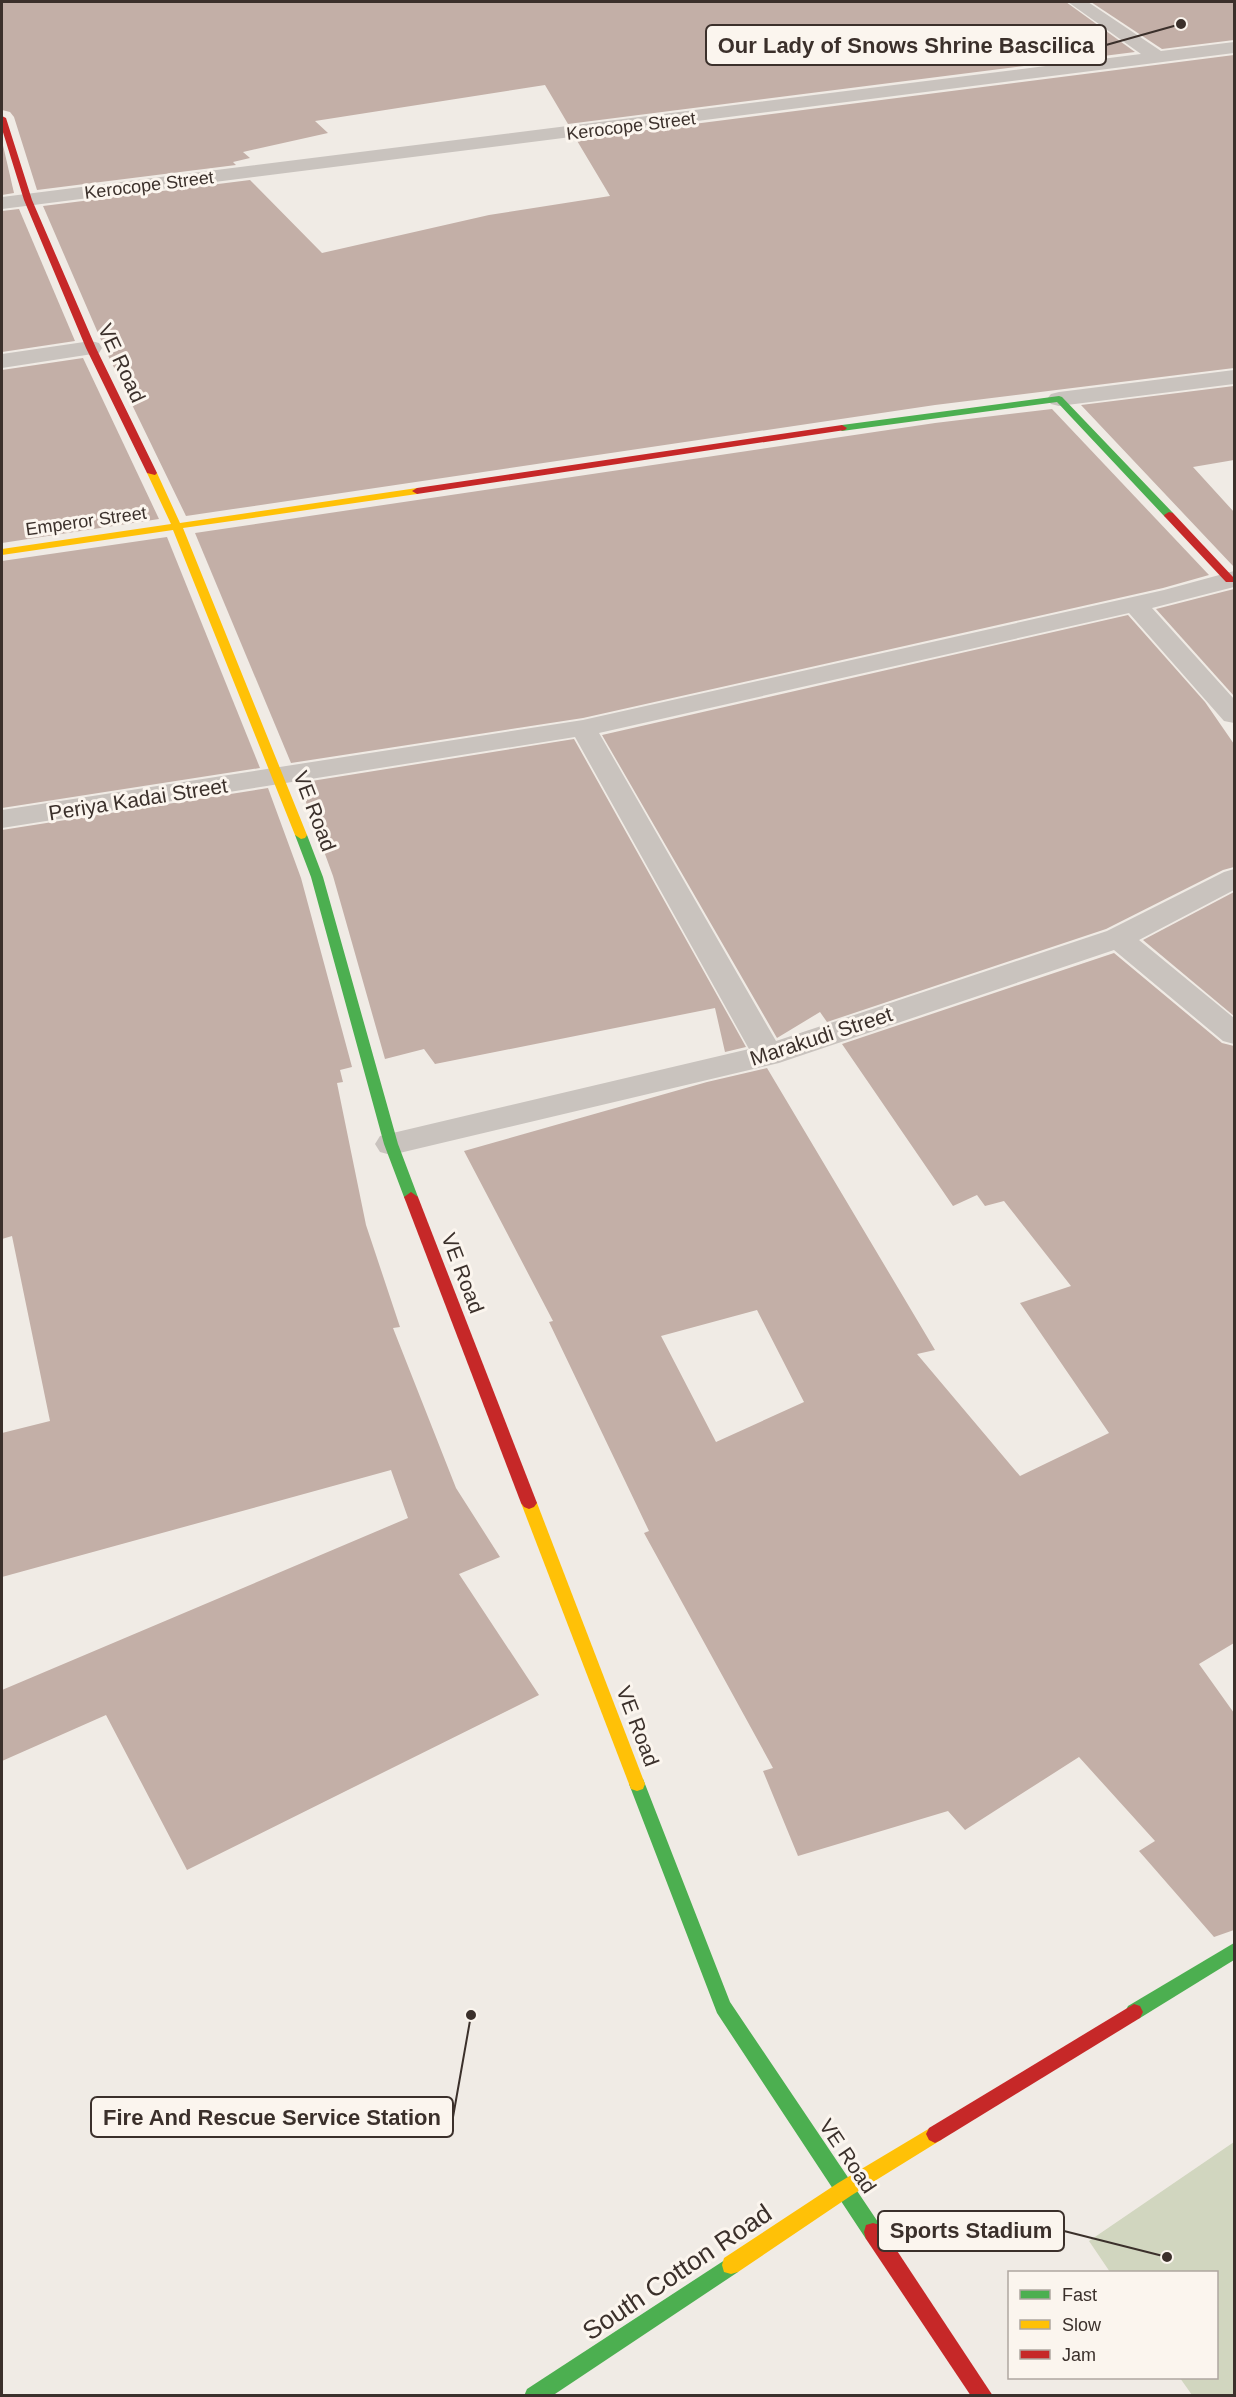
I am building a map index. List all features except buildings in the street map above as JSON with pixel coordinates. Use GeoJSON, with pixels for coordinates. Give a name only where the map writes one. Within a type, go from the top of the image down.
{"type":"FeatureCollection","features":[{"type":"Feature","properties":{"kind":"street"},"geometry":{"type":"LineString","coordinates":[[1077,2],[1160,59]]}},
{"type":"Feature","properties":{"kind":"street","name":"Kerocope Street"},"geometry":{"type":"LineString","coordinates":[[2,203],[1234,48]]}},
{"type":"Feature","properties":{"kind":"street","name":"VE Road"},"geometry":{"type":"LineString","coordinates":[[2,118],[28,200],[91,348],[177,526],[317,877],[391,1144],[723,2007],[983,2396]]}},
{"type":"Feature","properties":{"kind":"street"},"geometry":{"type":"LineString","coordinates":[[2,361],[91,348]]}},
{"type":"Feature","properties":{"kind":"street"},"geometry":{"type":"LineString","coordinates":[[1059,399],[1234,378]]}},
{"type":"Feature","properties":{"kind":"street"},"geometry":{"type":"LineString","coordinates":[[1059,399],[1232,579]]}},
{"type":"Feature","properties":{"kind":"street","name":"Emperor Street"},"geometry":{"type":"LineString","coordinates":[[2,552],[923,416],[1059,399]]}},
{"type":"Feature","properties":{"kind":"street","name":"Periya Kadai Street"},"geometry":{"type":"LineString","coordinates":[[2,819],[584,728],[1134,605],[1232,579]]}},
{"type":"Feature","properties":{"kind":"street"},"geometry":{"type":"LineString","coordinates":[[1134,605],[1234,715]]}},
{"type":"Feature","properties":{"kind":"street"},"geometry":{"type":"LineString","coordinates":[[584,728],[768,1055]]}},
{"type":"Feature","properties":{"kind":"street","name":"Marakudi Street"},"geometry":{"type":"LineString","coordinates":[[391,1144],[768,1055],[1118,938],[1234,878]]}},
{"type":"Feature","properties":{"kind":"street"},"geometry":{"type":"LineString","coordinates":[[1118,938],[1234,1034]]}},
{"type":"Feature","properties":{"kind":"street","name":"South Cotton Road"},"geometry":{"type":"LineString","coordinates":[[534,2396],[845,2189],[1234,1951]]}},
{"type":"Feature","properties":{"kind":"green space"},"geometry":{"type":"Polygon","coordinates":[[[1234,2142],[1234,2395],[1192,2395],[1181,2379],[1218,2379],[1218,2271],[1109,2271],[1089,2241],[1234,2142]]]}},
{"type":"Feature","properties":{"kind":"traffic: fast"},"geometry":{"type":"LineString","coordinates":[[842,428],[1059,399],[1169,515]]}},
{"type":"Feature","properties":{"kind":"traffic: fast"},"geometry":{"type":"LineString","coordinates":[[301,835],[317,877],[391,1144],[411,1197]]}},
{"type":"Feature","properties":{"kind":"traffic: fast"},"geometry":{"type":"LineString","coordinates":[[637,1784],[723,2007],[873,2232]]}},
{"type":"Feature","properties":{"kind":"traffic: fast"},"geometry":{"type":"LineString","coordinates":[[1134,2012],[1234,1951]]}},
{"type":"Feature","properties":{"kind":"traffic: fast"},"geometry":{"type":"LineString","coordinates":[[534,2396],[731,2265]]}},
{"type":"Feature","properties":{"kind":"traffic: slow"},"geometry":{"type":"LineString","coordinates":[[152,473],[177,526],[301,835]]}},
{"type":"Feature","properties":{"kind":"traffic: slow"},"geometry":{"type":"LineString","coordinates":[[2,552],[417,491]]}},
{"type":"Feature","properties":{"kind":"traffic: slow"},"geometry":{"type":"LineString","coordinates":[[529,1503],[637,1784]]}},
{"type":"Feature","properties":{"kind":"traffic: slow"},"geometry":{"type":"LineString","coordinates":[[731,2265],[845,2189],[935,2134]]}},
{"type":"Feature","properties":{"kind":"traffic: jam"},"geometry":{"type":"LineString","coordinates":[[2,118],[28,200],[91,348],[152,473]]}},
{"type":"Feature","properties":{"kind":"traffic: jam"},"geometry":{"type":"LineString","coordinates":[[417,491],[842,428]]}},
{"type":"Feature","properties":{"kind":"traffic: jam"},"geometry":{"type":"LineString","coordinates":[[1169,515],[1230,580]]}},
{"type":"Feature","properties":{"kind":"traffic: jam"},"geometry":{"type":"LineString","coordinates":[[411,1197],[529,1503]]}},
{"type":"Feature","properties":{"kind":"traffic: jam"},"geometry":{"type":"LineString","coordinates":[[935,2134],[1134,2012]]}},
{"type":"Feature","properties":{"kind":"traffic: jam"},"geometry":{"type":"LineString","coordinates":[[873,2232],[983,2396]]}},
{"type":"Feature","properties":{"kind":"place","name":"Our Lady of Snows Shrine Bascilica"},"geometry":{"type":"Point","coordinates":[1181,24]}},
{"type":"Feature","properties":{"kind":"place","name":"Fire And Rescue Service Station"},"geometry":{"type":"Point","coordinates":[471,2015]}},
{"type":"Feature","properties":{"kind":"place","name":"Sports Stadium"},"geometry":{"type":"Point","coordinates":[1167,2257]}}]}
